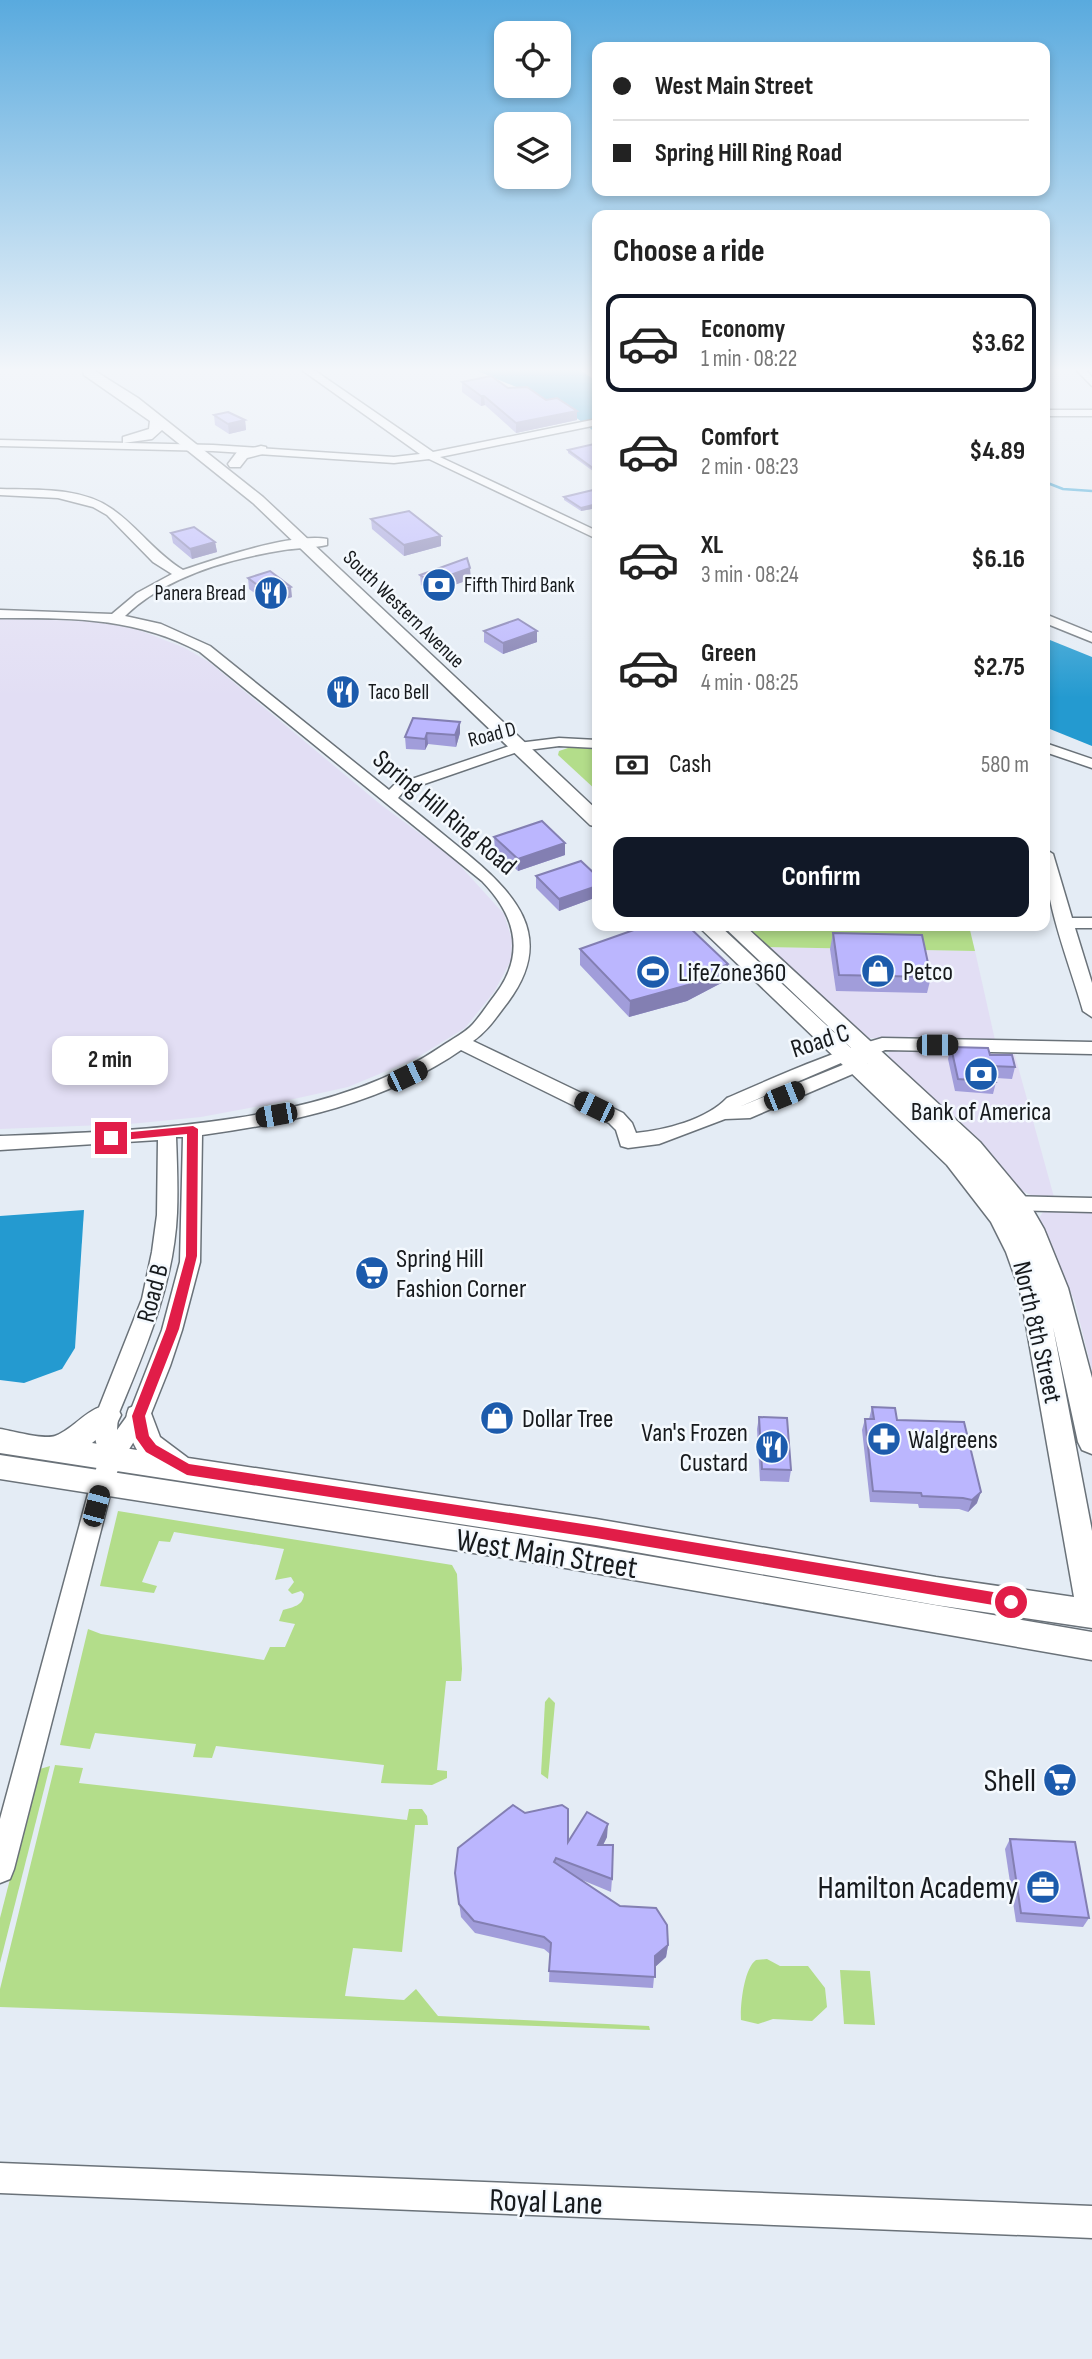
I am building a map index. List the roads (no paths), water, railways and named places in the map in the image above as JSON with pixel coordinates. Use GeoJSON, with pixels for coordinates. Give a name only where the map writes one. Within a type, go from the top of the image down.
{"type":"FeatureCollection","features":[{"type":"Feature","properties":{"kind":"main road","name":"South Western Avenue"},"geometry":{"type":"LineString","coordinates":[[238,478],[313,544],[527,749]]}},
{"type":"Feature","properties":{"kind":"main road","name":"South Western Avenue"},"geometry":{"type":"LineString","coordinates":[[249,478],[498,728],[527,749]]}},
{"type":"Feature","properties":{"kind":"main road"},"geometry":{"type":"LineString","coordinates":[[496,754],[500,739],[498,728]]}},
{"type":"Feature","properties":{"kind":"main road"},"geometry":{"type":"LineString","coordinates":[[527,749],[592,796]]}},
{"type":"Feature","properties":{"kind":"main road"},"geometry":{"type":"LineString","coordinates":[[527,749],[592,816]]}},
{"type":"Feature","properties":{"kind":"main road","name":"North 8th Street"},"geometry":{"type":"LineString","coordinates":[[715,931],[856,1057],[972,1148],[1005,1203],[1044,1255],[1087,1394],[1092,1442]]}},
{"type":"Feature","properties":{"kind":"main road","name":"North 8th Street"},"geometry":{"type":"LineString","coordinates":[[738,931],[856,1057]]}},
{"type":"Feature","properties":{"kind":"main road","name":"North 8th Street"},"geometry":{"type":"LineString","coordinates":[[1005,1203],[1033,1291],[1092,1612]]}},
{"type":"Feature","properties":{"kind":"main road"},"geometry":{"type":"LineString","coordinates":[[56,1449],[84,1434],[107,1415]]}},
{"type":"Feature","properties":{"kind":"main road"},"geometry":{"type":"LineString","coordinates":[[139,1416],[143,1438],[151,1448],[187,1469]]}},
{"type":"Feature","properties":{"kind":"main road","name":"West Main Street"},"geometry":{"type":"LineString","coordinates":[[0,1441],[56,1449],[106,1470],[531,1549],[1092,1646]]}},
{"type":"Feature","properties":{"kind":"main road","name":"West Main Street"},"geometry":{"type":"LineString","coordinates":[[0,1467],[187,1469],[596,1532],[936,1591],[1092,1612]]}},
{"type":"Feature","properties":{"kind":"street"},"geometry":{"type":"LineString","coordinates":[[476,478],[592,534]]}},
{"type":"Feature","properties":{"kind":"street"},"geometry":{"type":"LineString","coordinates":[[0,492],[50,494],[97,504],[111,513],[157,559],[180,574]]}},
{"type":"Feature","properties":{"kind":"street"},"geometry":{"type":"LineString","coordinates":[[116,618],[146,592],[180,574],[313,544]]}},
{"type":"Feature","properties":{"kind":"street"},"geometry":{"type":"LineString","coordinates":[[132,621],[162,594],[189,580],[313,544]]}},
{"type":"Feature","properties":{"kind":"street","name":"Spring Hill Ring Road"},"geometry":{"type":"LineString","coordinates":[[0,614],[116,618],[173,632],[205,649],[498,887],[512,904],[520,923],[523,953],[515,981],[497,1010],[462,1043],[415,1072],[355,1095],[276,1115],[167,1133],[0,1143]]}},
{"type":"Feature","properties":{"kind":"street"},"geometry":{"type":"LineString","coordinates":[[1050,620],[1092,638]]}},
{"type":"Feature","properties":{"kind":"street"},"geometry":{"type":"LineString","coordinates":[[527,749],[559,742],[592,744]]}},
{"type":"Feature","properties":{"kind":"street","name":"Road D"},"geometry":{"type":"LineString","coordinates":[[390,797],[399,788],[496,754],[527,749]]}},
{"type":"Feature","properties":{"kind":"street","name":"Road D"},"geometry":{"type":"LineString","coordinates":[[390,797],[406,797],[527,749]]}},
{"type":"Feature","properties":{"kind":"street"},"geometry":{"type":"LineString","coordinates":[[1050,749],[1092,764]]}},
{"type":"Feature","properties":{"kind":"street"},"geometry":{"type":"LineString","coordinates":[[1050,871],[1092,1011]]}},
{"type":"Feature","properties":{"kind":"street"},"geometry":{"type":"LineString","coordinates":[[1065,923],[1092,923]]}},
{"type":"Feature","properties":{"kind":"street","name":"Road C"},"geometry":{"type":"LineString","coordinates":[[462,1043],[616,1118],[625,1128],[628,1141],[659,1137],[723,1113],[743,1114],[882,1044],[1092,1048]]}},
{"type":"Feature","properties":{"kind":"street","name":"Road B"},"geometry":{"type":"LineString","coordinates":[[106,1470],[139,1416],[172,1329],[191,1256],[193,1129]]}},
{"type":"Feature","properties":{"kind":"street","name":"Road B"},"geometry":{"type":"LineString","coordinates":[[106,1470],[107,1415],[152,1299],[162,1252],[167,1215],[167,1133]]}},
{"type":"Feature","properties":{"kind":"street"},"geometry":{"type":"LineString","coordinates":[[1005,1203],[1092,1205]]}},
{"type":"Feature","properties":{"kind":"street"},"geometry":{"type":"LineString","coordinates":[[0,1869],[106,1470]]}},
{"type":"Feature","properties":{"kind":"street","name":"Royal Lane"},"geometry":{"type":"LineString","coordinates":[[0,2178],[1092,2222]]}},
{"type":"Feature","properties":{"kind":"water"},"geometry":{"type":"Polygon","coordinates":[[[1050,640],[1092,657],[1092,746],[1050,729],[1050,640]]]}},
{"type":"Feature","properties":{"kind":"water"},"geometry":{"type":"Polygon","coordinates":[[[84,1210],[75,1348],[62,1369],[24,1383],[0,1380],[0,1216],[84,1210]]]}},
{"type":"Feature","properties":{"kind":"waterway"},"geometry":{"type":"LineString","coordinates":[[1050,484],[1063,489],[1092,491]]}},
{"type":"Feature","properties":{"kind":"place","name":"Fifth Third Bank"},"geometry":{"type":"Point","coordinates":[439,585]}},
{"type":"Feature","properties":{"kind":"place","name":"Panera Bread"},"geometry":{"type":"Point","coordinates":[271,593]}},
{"type":"Feature","properties":{"kind":"place","name":"Taco Bell"},"geometry":{"type":"Point","coordinates":[343,692]}},
{"type":"Feature","properties":{"kind":"place","name":"Petco"},"geometry":{"type":"Point","coordinates":[878,971]}},
{"type":"Feature","properties":{"kind":"place","name":"LifeZone360"},"geometry":{"type":"Point","coordinates":[653,972]}},
{"type":"Feature","properties":{"kind":"place","name":"Bank of America"},"geometry":{"type":"Point","coordinates":[981,1074]}},
{"type":"Feature","properties":{"kind":"place","name":"Spring Hill Fashion Corner"},"geometry":{"type":"Point","coordinates":[372,1273]}},
{"type":"Feature","properties":{"kind":"place","name":"Dollar Tree"},"geometry":{"type":"Point","coordinates":[497,1418]}},
{"type":"Feature","properties":{"kind":"place","name":"Walgreens"},"geometry":{"type":"Point","coordinates":[884,1439]}},
{"type":"Feature","properties":{"kind":"place","name":"Van's Frozen Custard"},"geometry":{"type":"Point","coordinates":[772,1447]}},
{"type":"Feature","properties":{"kind":"place","name":"Shell"},"geometry":{"type":"Point","coordinates":[1060,1780]}},
{"type":"Feature","properties":{"kind":"place","name":"Hamilton Academy"},"geometry":{"type":"Point","coordinates":[1043,1887]}}]}
